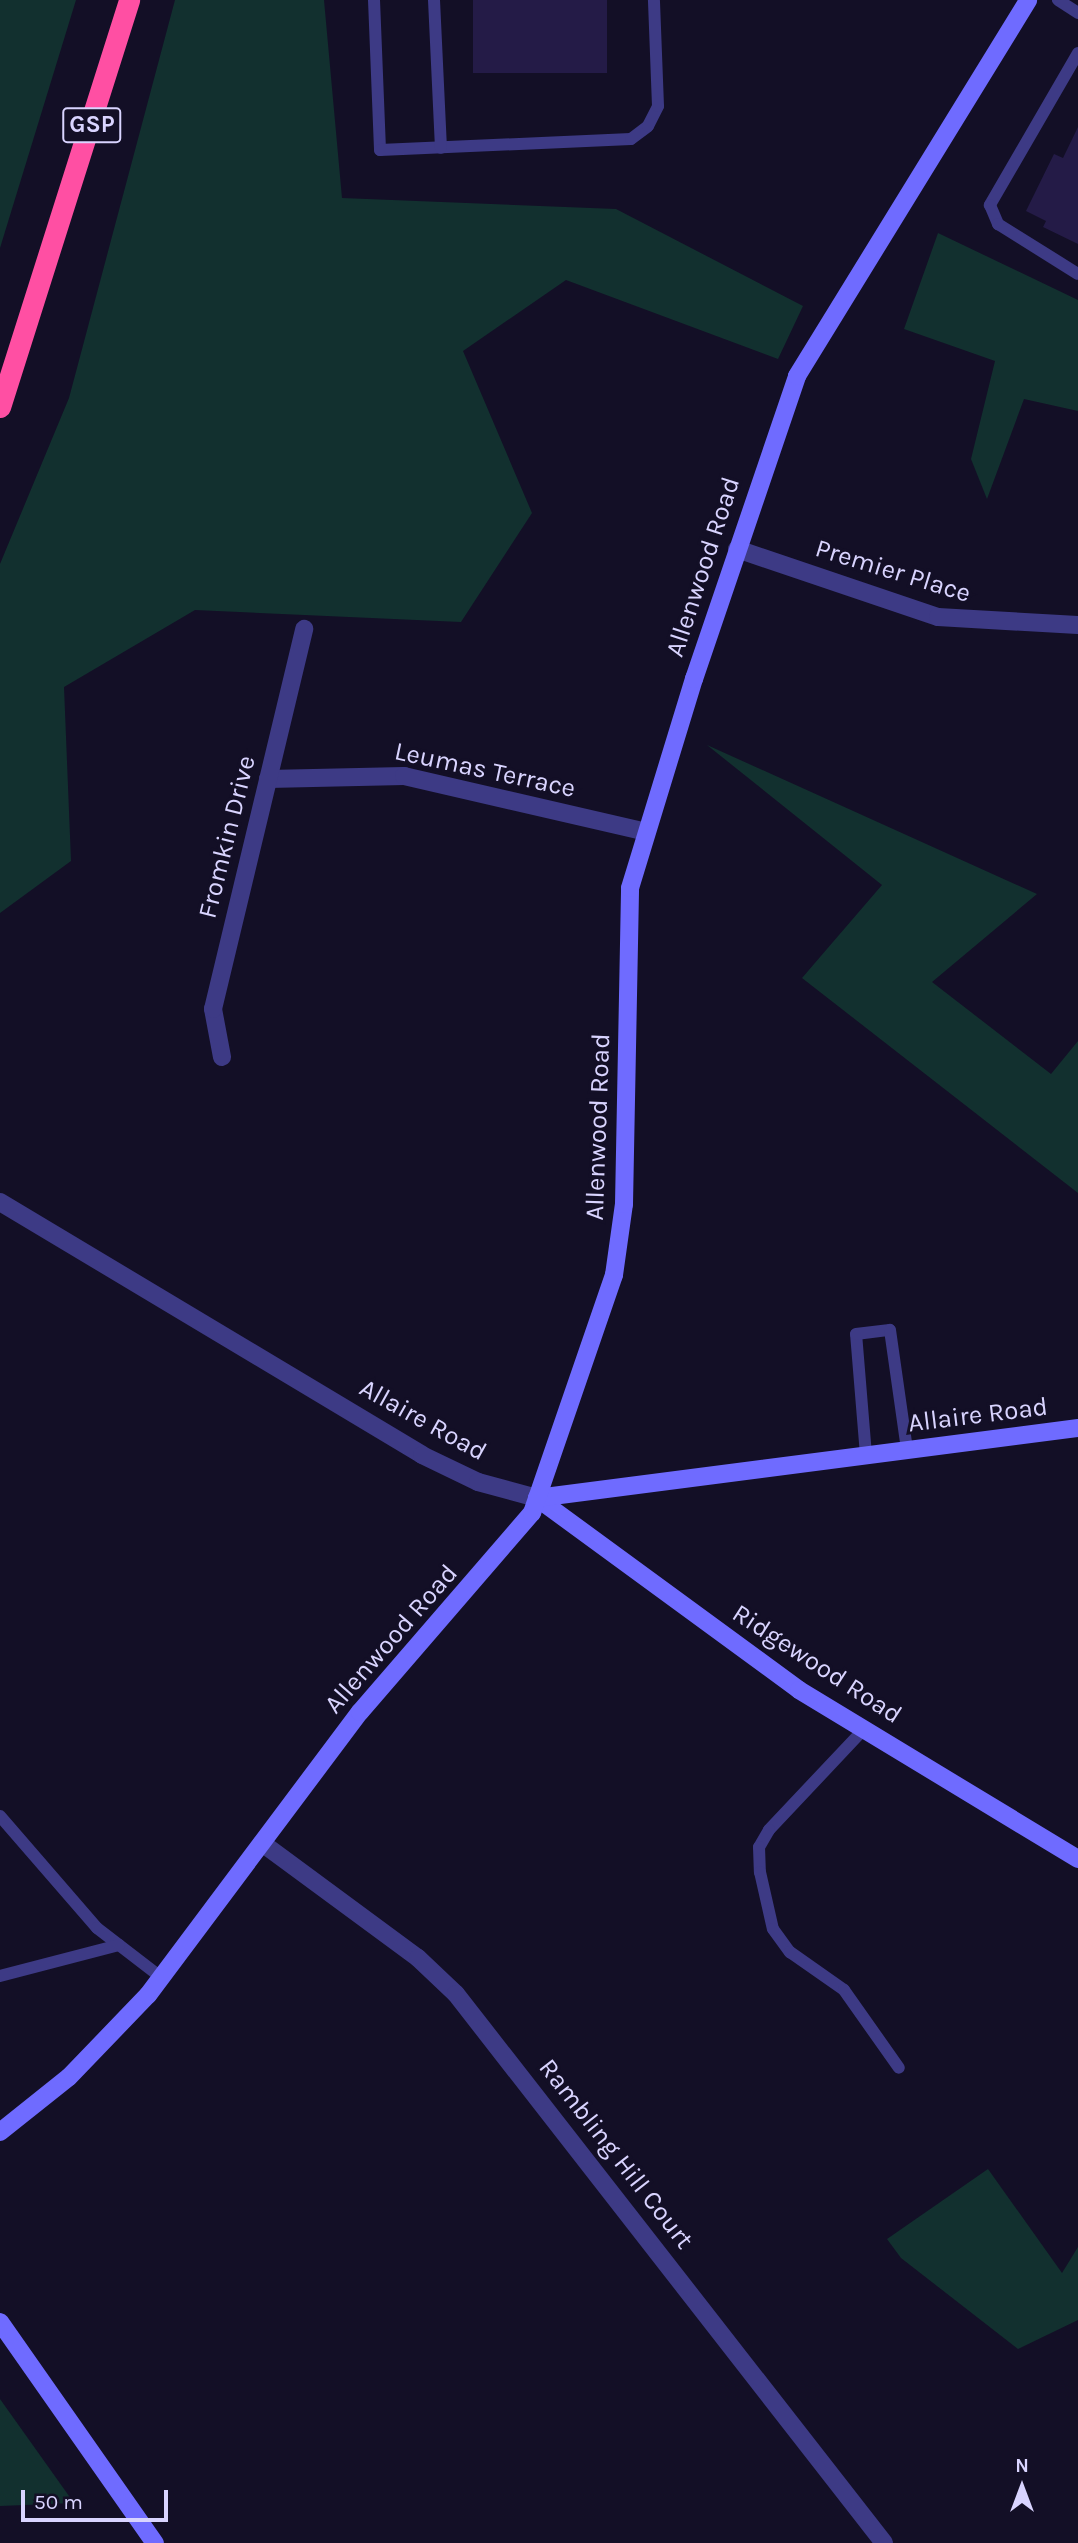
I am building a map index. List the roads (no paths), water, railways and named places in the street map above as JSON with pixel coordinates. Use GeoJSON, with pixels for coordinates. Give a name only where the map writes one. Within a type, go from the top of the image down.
{"type":"FeatureCollection","features":[{"type":"Feature","properties":{"kind":"highway","name":"GSP"},"geometry":{"type":"LineString","coordinates":[[0,407],[129,0]]}},
{"type":"Feature","properties":{"kind":"street","name":"Allenwood Road"},"geometry":{"type":"LineString","coordinates":[[0,2133],[69,2077],[162,1978],[360,1712],[521,1531],[537,1498],[605,1308],[620,1245],[627,919],[646,832],[737,549],[787,398],[813,344],[1028,0]]}},
{"type":"Feature","properties":{"kind":"street","name":"Premier Place"},"geometry":{"type":"LineString","coordinates":[[737,549],[938,617],[1078,625]]}},
{"type":"Feature","properties":{"kind":"street","name":"Fromkin Drive"},"geometry":{"type":"LineString","coordinates":[[222,1057],[213,1009],[304,629]]}},
{"type":"Feature","properties":{"kind":"street","name":"Leumas Terrace"},"geometry":{"type":"LineString","coordinates":[[268,779],[404,776],[646,832]]}},
{"type":"Feature","properties":{"kind":"street","name":"Allaire Road"},"geometry":{"type":"LineString","coordinates":[[0,1202],[422,1455],[478,1482],[537,1498],[1078,1428]]}},
{"type":"Feature","properties":{"kind":"street","name":"Ridgewood Road"},"geometry":{"type":"LineString","coordinates":[[537,1498],[799,1690],[1078,1859]]}},
{"type":"Feature","properties":{"kind":"street","name":"Rambling Hill Court"},"geometry":{"type":"LineString","coordinates":[[262,1843],[418,1958],[456,1994],[884,2543]]}},
{"type":"Feature","properties":{"kind":"street"},"geometry":{"type":"LineString","coordinates":[[0,2322],[155,2543]]}},
{"type":"Feature","properties":{"kind":"lane"},"geometry":{"type":"LineString","coordinates":[[374,0],[380,150],[631,139],[648,126],[658,106],[654,0]]}},
{"type":"Feature","properties":{"kind":"lane"},"geometry":{"type":"LineString","coordinates":[[433,0],[441,148]]}},
{"type":"Feature","properties":{"kind":"lane"},"geometry":{"type":"LineString","coordinates":[[1058,0],[1078,13]]}},
{"type":"Feature","properties":{"kind":"lane"},"geometry":{"type":"LineString","coordinates":[[1078,53],[992,195],[990,215],[1078,274]]}},
{"type":"Feature","properties":{"kind":"lane"},"geometry":{"type":"LineString","coordinates":[[866,1455],[856,1334],[890,1330],[907,1450]]}},
{"type":"Feature","properties":{"kind":"lane"},"geometry":{"type":"LineString","coordinates":[[865,1728],[769,1830],[759,1847],[760,1872],[773,1929],[790,1952],[844,1990],[899,2068]]}},
{"type":"Feature","properties":{"kind":"lane"},"geometry":{"type":"LineString","coordinates":[[0,1816],[97,1928],[162,1978]]}},
{"type":"Feature","properties":{"kind":"lane"},"geometry":{"type":"LineString","coordinates":[[0,1976],[119,1945]]}}]}
